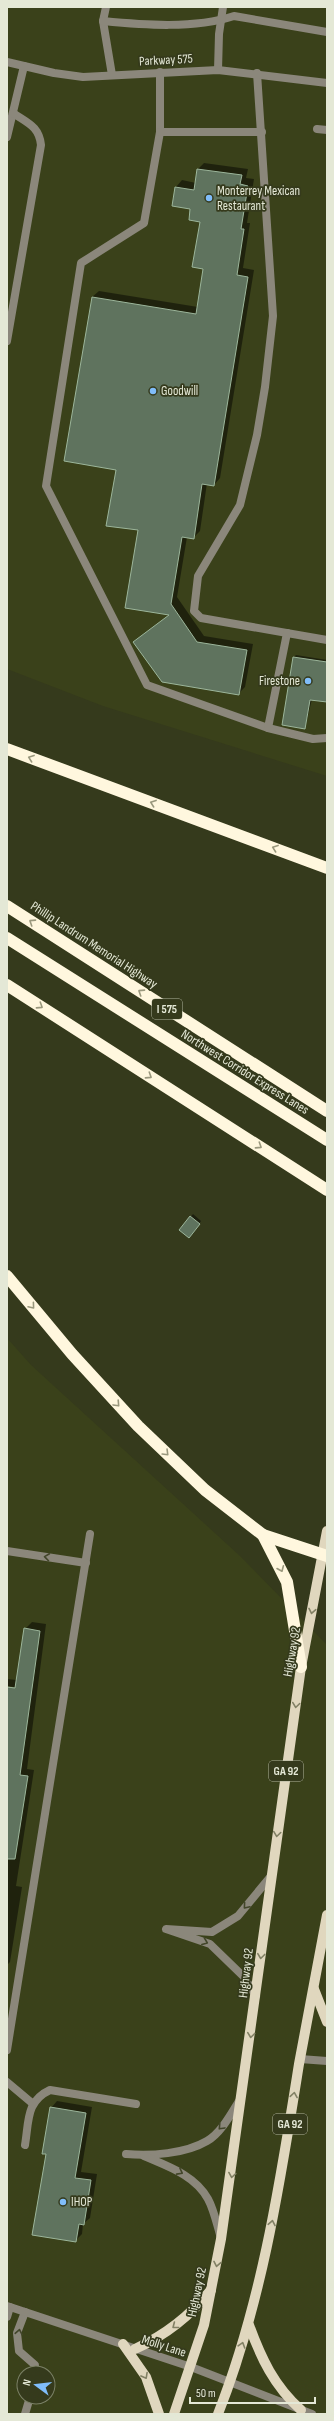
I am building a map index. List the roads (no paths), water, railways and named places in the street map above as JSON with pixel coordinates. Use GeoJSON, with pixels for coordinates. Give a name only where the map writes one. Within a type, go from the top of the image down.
{"type":"FeatureCollection","features":[{"type":"Feature","properties":{"kind":"highway"},"geometry":{"type":"LineString","coordinates":[[7,749],[327,868]]}},
{"type":"Feature","properties":{"kind":"highway"},"geometry":{"type":"LineString","coordinates":[[312,862],[327,861]]}},
{"type":"Feature","properties":{"kind":"highway","name":"Phillip Landrum Memorial Highway"},"geometry":{"type":"LineString","coordinates":[[7,906],[327,1111]]}},
{"type":"Feature","properties":{"kind":"highway","name":"Northwest Corridor Express Lanes"},"geometry":{"type":"LineString","coordinates":[[7,938],[327,1140]]}},
{"type":"Feature","properties":{"kind":"highway"},"geometry":{"type":"LineString","coordinates":[[7,985],[327,1190]]}},
{"type":"Feature","properties":{"kind":"highway"},"geometry":{"type":"LineString","coordinates":[[7,1276],[72,1354],[138,1426],[205,1490],[263,1535],[325,1555]]}},
{"type":"Feature","properties":{"kind":"highway"},"geometry":{"type":"LineString","coordinates":[[263,1535],[287,1582],[302,1667]]}},
{"type":"Feature","properties":{"kind":"main road","name":"Highway 92"},"geometry":{"type":"LineString","coordinates":[[174,2414],[191,2367],[212,2288],[221,2239],[243,2095],[302,1667],[325,1555],[327,1531]]}},
{"type":"Feature","properties":{"kind":"main road","name":"GA 92"},"geometry":{"type":"LineString","coordinates":[[218,2414],[231,2382],[249,2325],[272,2228],[300,2059],[327,1915]]}},
{"type":"Feature","properties":{"kind":"main road"},"geometry":{"type":"LineString","coordinates":[[314,1987],[327,2022]]}},
{"type":"Feature","properties":{"kind":"main road"},"geometry":{"type":"LineString","coordinates":[[135,2349],[153,2341],[176,2326],[212,2288]]}},
{"type":"Feature","properties":{"kind":"main road"},"geometry":{"type":"LineString","coordinates":[[249,2325],[271,2377],[288,2399],[301,2410]]}},
{"type":"Feature","properties":{"kind":"main road"},"geometry":{"type":"LineString","coordinates":[[123,2344],[146,2377],[160,2414]]}},
{"type":"Feature","properties":{"kind":"street"},"geometry":{"type":"LineString","coordinates":[[106,7],[103,21],[112,75]]}},
{"type":"Feature","properties":{"kind":"street"},"geometry":{"type":"LineString","coordinates":[[218,70],[221,20],[224,7]]}},
{"type":"Feature","properties":{"kind":"street"},"geometry":{"type":"LineString","coordinates":[[103,21],[148,26],[221,20],[234,16],[327,32]]}},
{"type":"Feature","properties":{"kind":"street","name":"Parkway 575"},"geometry":{"type":"LineString","coordinates":[[7,62],[54,73],[84,77],[218,70],[257,73],[327,83]]}},
{"type":"Feature","properties":{"kind":"street"},"geometry":{"type":"LineString","coordinates":[[7,136],[24,66]]}},
{"type":"Feature","properties":{"kind":"street"},"geometry":{"type":"LineString","coordinates":[[160,72],[160,132],[144,223],[80,263],[46,486],[147,685],[268,728],[313,739],[327,738]]}},
{"type":"Feature","properties":{"kind":"street"},"geometry":{"type":"LineString","coordinates":[[257,73],[273,316],[265,386],[257,435],[240,505],[198,576],[194,611],[201,618],[327,640]]}},
{"type":"Feature","properties":{"kind":"street"},"geometry":{"type":"LineString","coordinates":[[7,341],[41,145],[40,134],[34,126],[13,113]]}},
{"type":"Feature","properties":{"kind":"street"},"geometry":{"type":"LineString","coordinates":[[318,129],[327,130]]}},
{"type":"Feature","properties":{"kind":"street"},"geometry":{"type":"LineString","coordinates":[[160,132],[262,132]]}},
{"type":"Feature","properties":{"kind":"street"},"geometry":{"type":"LineString","coordinates":[[268,728],[286,632]]}},
{"type":"Feature","properties":{"kind":"street"},"geometry":{"type":"LineString","coordinates":[[7,2050],[90,1534]]}},
{"type":"Feature","properties":{"kind":"street"},"geometry":{"type":"LineString","coordinates":[[7,1551],[86,1563]]}},
{"type":"Feature","properties":{"kind":"street"},"geometry":{"type":"LineString","coordinates":[[256,1996],[240,1972],[210,1944],[166,1929],[212,1932],[238,1916],[272,1876]]}},
{"type":"Feature","properties":{"kind":"street"},"geometry":{"type":"LineString","coordinates":[[300,2059],[327,2061]]}},
{"type":"Feature","properties":{"kind":"street"},"geometry":{"type":"LineString","coordinates":[[7,2082],[32,2104]]}},
{"type":"Feature","properties":{"kind":"street"},"geometry":{"type":"LineString","coordinates":[[25,2145],[32,2104],[39,2095],[50,2090],[136,2104]]}},
{"type":"Feature","properties":{"kind":"street"},"geometry":{"type":"LineString","coordinates":[[126,2154],[144,2156],[192,2148],[208,2141],[225,2123],[243,2095]]}},
{"type":"Feature","properties":{"kind":"street"},"geometry":{"type":"LineString","coordinates":[[144,2156],[187,2176],[199,2187],[208,2199],[221,2239]]}},
{"type":"Feature","properties":{"kind":"street"},"geometry":{"type":"LineString","coordinates":[[7,2317],[9,2306]]}},
{"type":"Feature","properties":{"kind":"street","name":"Molly Lane"},"geometry":{"type":"LineString","coordinates":[[9,2306],[191,2367],[312,2414]]}},
{"type":"Feature","properties":{"kind":"street"},"geometry":{"type":"LineString","coordinates":[[25,2312],[17,2333],[18,2351],[35,2365]]}},
{"type":"Feature","properties":{"kind":"place","name":"Monterrey Mexican Restaurant"},"geometry":{"type":"Point","coordinates":[209,198]}},
{"type":"Feature","properties":{"kind":"place","name":"Goodwill"},"geometry":{"type":"Point","coordinates":[153,391]}},
{"type":"Feature","properties":{"kind":"place","name":"Firestone"},"geometry":{"type":"Point","coordinates":[308,681]}},
{"type":"Feature","properties":{"kind":"place","name":"IHOP"},"geometry":{"type":"Point","coordinates":[63,2202]}}]}
